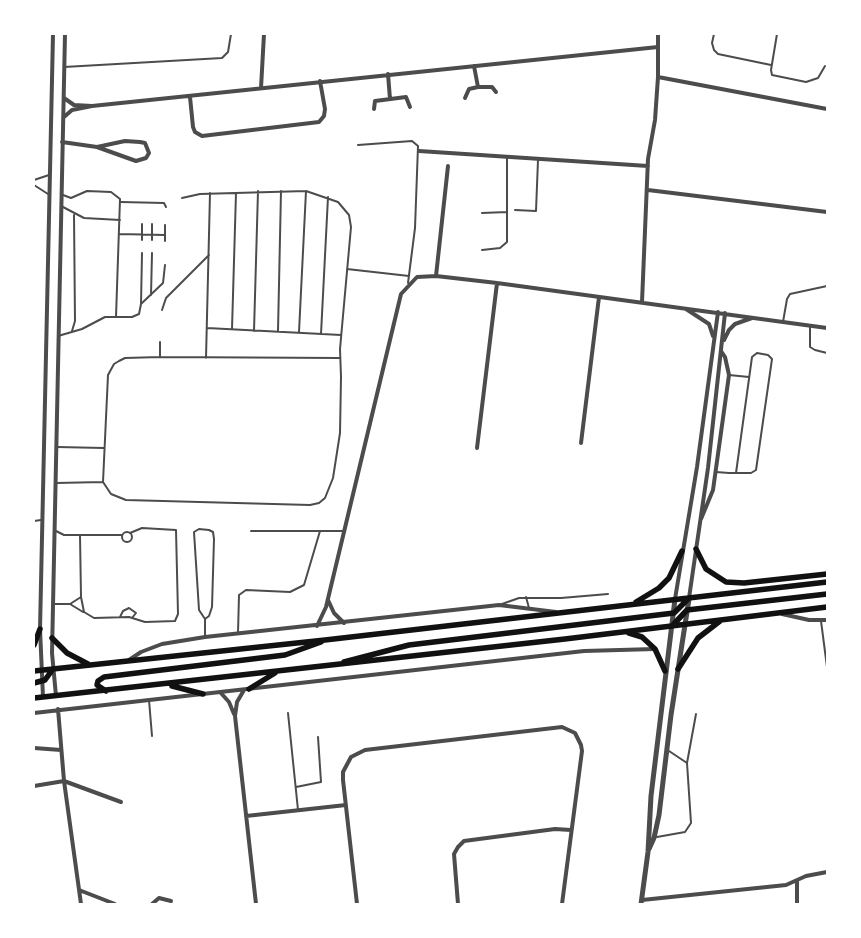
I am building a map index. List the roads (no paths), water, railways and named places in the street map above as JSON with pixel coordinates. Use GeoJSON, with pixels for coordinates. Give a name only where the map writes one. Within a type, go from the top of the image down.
{"type":"FeatureCollection","features":[{"type":"Feature","properties":{"kind":"main road"},"geometry":{"type":"LineString","coordinates":[[696,549],[706,569],[726,582],[744,583],[827,574]]}},
{"type":"Feature","properties":{"kind":"main road"},"geometry":{"type":"LineString","coordinates":[[632,604],[659,588],[669,578],[682,551]]}},
{"type":"Feature","properties":{"kind":"main road"},"geometry":{"type":"LineString","coordinates":[[34,671],[325,640],[827,582]]}},
{"type":"Feature","properties":{"kind":"main road"},"geometry":{"type":"LineString","coordinates":[[672,626],[687,610],[827,594]]}},
{"type":"Feature","properties":{"kind":"main road"},"geometry":{"type":"LineString","coordinates":[[330,666],[409,645],[674,613],[689,598]]}},
{"type":"Feature","properties":{"kind":"main road"},"geometry":{"type":"LineString","coordinates":[[34,698],[330,666],[827,607]]}},
{"type":"Feature","properties":{"kind":"main road"},"geometry":{"type":"LineString","coordinates":[[678,669],[698,638],[722,620]]}},
{"type":"Feature","properties":{"kind":"main road"},"geometry":{"type":"LineString","coordinates":[[34,645],[40,629]]}},
{"type":"Feature","properties":{"kind":"main road"},"geometry":{"type":"LineString","coordinates":[[624,632],[642,637],[655,649],[665,671]]}},
{"type":"Feature","properties":{"kind":"main road"},"geometry":{"type":"LineString","coordinates":[[52,638],[67,653],[90,665]]}},
{"type":"Feature","properties":{"kind":"main road"},"geometry":{"type":"LineString","coordinates":[[107,691],[96,685],[100,678],[285,655],[325,640]]}},
{"type":"Feature","properties":{"kind":"main road"},"geometry":{"type":"LineString","coordinates":[[34,683],[42,682],[49,677],[53,669]]}},
{"type":"Feature","properties":{"kind":"main road"},"geometry":{"type":"LineString","coordinates":[[246,689],[277,672]]}},
{"type":"Feature","properties":{"kind":"main road"},"geometry":{"type":"LineString","coordinates":[[168,684],[203,694]]}},
{"type":"Feature","properties":{"kind":"street"},"geometry":{"type":"LineString","coordinates":[[43,697],[40,629],[53,34]]}},
{"type":"Feature","properties":{"kind":"street"},"geometry":{"type":"LineString","coordinates":[[56,696],[52,638],[65,34]]}},
{"type":"Feature","properties":{"kind":"street"},"geometry":{"type":"LineString","coordinates":[[261,88],[264,34]]}},
{"type":"Feature","properties":{"kind":"street"},"geometry":{"type":"LineString","coordinates":[[642,302],[648,166],[655,120],[658,77],[658,34]]}},
{"type":"Feature","properties":{"kind":"street"},"geometry":{"type":"LineString","coordinates":[[63,118],[72,110],[92,106],[658,47]]}},
{"type":"Feature","properties":{"kind":"street"},"geometry":{"type":"LineString","coordinates":[[474,66],[478,87]]}},
{"type":"Feature","properties":{"kind":"street"},"geometry":{"type":"LineString","coordinates":[[388,74],[390,99]]}},
{"type":"Feature","properties":{"kind":"street"},"geometry":{"type":"LineString","coordinates":[[658,77],[827,109]]}},
{"type":"Feature","properties":{"kind":"street"},"geometry":{"type":"LineString","coordinates":[[190,96],[195,132],[202,136],[319,122],[324,116],[325,110],[320,81]]}},
{"type":"Feature","properties":{"kind":"street"},"geometry":{"type":"LineString","coordinates":[[465,98],[468,89],[478,87],[490,86],[496,92]]}},
{"type":"Feature","properties":{"kind":"street"},"geometry":{"type":"LineString","coordinates":[[374,109],[376,101],[406,97],[410,107]]}},
{"type":"Feature","properties":{"kind":"street"},"geometry":{"type":"LineString","coordinates":[[64,98],[74,105],[92,106]]}},
{"type":"Feature","properties":{"kind":"street"},"geometry":{"type":"LineString","coordinates":[[62,142],[97,147],[136,161],[142,161],[149,153],[145,143],[140,142],[125,141],[97,147]]}},
{"type":"Feature","properties":{"kind":"street"},"geometry":{"type":"LineString","coordinates":[[419,150],[648,166]]}},
{"type":"Feature","properties":{"kind":"street"},"geometry":{"type":"LineString","coordinates":[[436,276],[448,166]]}},
{"type":"Feature","properties":{"kind":"street"},"geometry":{"type":"LineString","coordinates":[[648,190],[827,212]]}},
{"type":"Feature","properties":{"kind":"street"},"geometry":{"type":"LineString","coordinates":[[317,626],[328,600],[401,294],[408,283],[417,276],[436,276],[497,283],[827,328]]}},
{"type":"Feature","properties":{"kind":"street"},"geometry":{"type":"LineString","coordinates":[[477,448],[497,283]]}},
{"type":"Feature","properties":{"kind":"street"},"geometry":{"type":"LineString","coordinates":[[581,443],[598,297]]}},
{"type":"Feature","properties":{"kind":"street"},"geometry":{"type":"LineString","coordinates":[[682,307],[709,324],[713,332],[714,344]]}},
{"type":"Feature","properties":{"kind":"street"},"geometry":{"type":"LineString","coordinates":[[718,312],[697,467],[682,551],[665,671],[650,796],[648,852],[642,902],[786,884],[806,876],[827,872]]}},
{"type":"Feature","properties":{"kind":"street"},"geometry":{"type":"LineString","coordinates":[[648,852],[654,838],[708,468],[725,313]]}},
{"type":"Feature","properties":{"kind":"street"},"geometry":{"type":"LineString","coordinates":[[722,344],[729,330],[735,324],[755,318]]}},
{"type":"Feature","properties":{"kind":"street"},"geometry":{"type":"LineString","coordinates":[[699,523],[714,490],[729,375],[725,357],[721,352]]}},
{"type":"Feature","properties":{"kind":"street"},"geometry":{"type":"LineString","coordinates":[[328,600],[334,613],[344,623]]}},
{"type":"Feature","properties":{"kind":"street"},"geometry":{"type":"LineString","coordinates":[[125,662],[141,652],[162,644],[204,637],[499,605],[560,612]]}},
{"type":"Feature","properties":{"kind":"street"},"geometry":{"type":"LineString","coordinates":[[778,613],[821,621],[827,620]]}},
{"type":"Feature","properties":{"kind":"street"},"geometry":{"type":"LineString","coordinates":[[34,712],[584,651],[655,649]]}},
{"type":"Feature","properties":{"kind":"street"},"geometry":{"type":"LineString","coordinates":[[246,689],[237,702],[235,716],[256,904]]}},
{"type":"Feature","properties":{"kind":"street"},"geometry":{"type":"LineString","coordinates":[[220,692],[229,702],[235,716]]}},
{"type":"Feature","properties":{"kind":"street"},"geometry":{"type":"LineString","coordinates":[[58,710],[64,781],[81,904]]}},
{"type":"Feature","properties":{"kind":"street"},"geometry":{"type":"LineString","coordinates":[[357,904],[343,772],[346,764],[357,753],[562,727],[575,733],[582,745],[562,904]]}},
{"type":"Feature","properties":{"kind":"street"},"geometry":{"type":"LineString","coordinates":[[34,748],[61,750]]}},
{"type":"Feature","properties":{"kind":"street"},"geometry":{"type":"LineString","coordinates":[[34,786],[64,781],[121,802]]}},
{"type":"Feature","properties":{"kind":"street"},"geometry":{"type":"LineString","coordinates":[[246,816],[346,805]]}},
{"type":"Feature","properties":{"kind":"street"},"geometry":{"type":"LineString","coordinates":[[458,904],[454,854],[464,841],[555,829],[571,830]]}},
{"type":"Feature","properties":{"kind":"street"},"geometry":{"type":"LineString","coordinates":[[797,881],[797,904]]}},
{"type":"Feature","properties":{"kind":"street"},"geometry":{"type":"LineString","coordinates":[[79,890],[115,904]]}},
{"type":"Feature","properties":{"kind":"street"},"geometry":{"type":"LineString","coordinates":[[152,904],[159,898],[171,901]]}},
{"type":"Feature","properties":{"kind":"lane"},"geometry":{"type":"LineString","coordinates":[[64,67],[222,58],[228,52],[231,34]]}},
{"type":"Feature","properties":{"kind":"lane"},"geometry":{"type":"LineString","coordinates":[[714,34],[712,43],[714,50],[718,54],[772,65]]}},
{"type":"Feature","properties":{"kind":"lane"},"geometry":{"type":"LineString","coordinates":[[777,34],[772,75],[806,82],[818,78],[824,66]]}},
{"type":"Feature","properties":{"kind":"lane"},"geometry":{"type":"LineString","coordinates":[[358,145],[412,140],[416,142],[419,150],[415,228],[408,283]]}},
{"type":"Feature","properties":{"kind":"lane"},"geometry":{"type":"LineString","coordinates":[[482,250],[500,248],[507,242],[507,156]]}},
{"type":"Feature","properties":{"kind":"lane"},"geometry":{"type":"LineString","coordinates":[[515,210],[536,211],[539,157]]}},
{"type":"Feature","properties":{"kind":"lane"},"geometry":{"type":"LineString","coordinates":[[34,180],[51,174]]}},
{"type":"Feature","properties":{"kind":"lane"},"geometry":{"type":"LineString","coordinates":[[34,185],[44,190],[50,197]]}},
{"type":"Feature","properties":{"kind":"lane"},"geometry":{"type":"LineString","coordinates":[[61,194],[71,198],[87,191],[111,192],[118,196],[121,202],[116,316]]}},
{"type":"Feature","properties":{"kind":"lane"},"geometry":{"type":"LineString","coordinates":[[278,332],[281,191]]}},
{"type":"Feature","properties":{"kind":"lane"},"geometry":{"type":"LineString","coordinates":[[299,332],[306,191]]}},
{"type":"Feature","properties":{"kind":"lane"},"geometry":{"type":"LineString","coordinates":[[182,198],[210,193],[306,191],[338,202],[348,215],[351,228],[341,335],[337,457],[330,488],[325,498],[319,503],[310,505],[126,500],[111,494],[103,482],[108,375],[114,364],[125,358],[160,357],[340,358]]}},
{"type":"Feature","properties":{"kind":"lane"},"geometry":{"type":"LineString","coordinates":[[254,330],[258,192]]}},
{"type":"Feature","properties":{"kind":"lane"},"geometry":{"type":"LineString","coordinates":[[206,358],[210,193]]}},
{"type":"Feature","properties":{"kind":"lane"},"geometry":{"type":"LineString","coordinates":[[232,329],[236,193]]}},
{"type":"Feature","properties":{"kind":"lane"},"geometry":{"type":"LineString","coordinates":[[321,334],[328,197]]}},
{"type":"Feature","properties":{"kind":"lane"},"geometry":{"type":"LineString","coordinates":[[121,202],[164,203],[166,207]]}},
{"type":"Feature","properties":{"kind":"lane"},"geometry":{"type":"LineString","coordinates":[[61,206],[74,215],[84,218],[120,220]]}},
{"type":"Feature","properties":{"kind":"lane"},"geometry":{"type":"LineString","coordinates":[[482,214],[507,212]]}},
{"type":"Feature","properties":{"kind":"lane"},"geometry":{"type":"LineString","coordinates":[[72,332],[75,322],[74,215]]}},
{"type":"Feature","properties":{"kind":"lane"},"geometry":{"type":"LineString","coordinates":[[142,224],[142,240]]}},
{"type":"Feature","properties":{"kind":"lane"},"geometry":{"type":"LineString","coordinates":[[152,224],[152,240]]}},
{"type":"Feature","properties":{"kind":"lane"},"geometry":{"type":"LineString","coordinates":[[165,241],[166,225]]}},
{"type":"Feature","properties":{"kind":"lane"},"geometry":{"type":"LineString","coordinates":[[119,234],[165,235]]}},
{"type":"Feature","properties":{"kind":"lane"},"geometry":{"type":"LineString","coordinates":[[58,336],[72,332],[105,317],[136,316],[141,311],[142,304],[142,252]]}},
{"type":"Feature","properties":{"kind":"lane"},"geometry":{"type":"LineString","coordinates":[[151,295],[152,253]]}},
{"type":"Feature","properties":{"kind":"lane"},"geometry":{"type":"LineString","coordinates":[[162,310],[166,298],[209,255]]}},
{"type":"Feature","properties":{"kind":"lane"},"geometry":{"type":"LineString","coordinates":[[142,304],[163,284],[165,265]]}},
{"type":"Feature","properties":{"kind":"lane"},"geometry":{"type":"LineString","coordinates":[[347,269],[409,276]]}},
{"type":"Feature","properties":{"kind":"lane"},"geometry":{"type":"LineString","coordinates":[[783,322],[787,299],[790,294],[827,286]]}},
{"type":"Feature","properties":{"kind":"lane"},"geometry":{"type":"LineString","coordinates":[[810,325],[810,346],[815,350],[827,353]]}},
{"type":"Feature","properties":{"kind":"lane"},"geometry":{"type":"LineString","coordinates":[[207,328],[341,335]]}},
{"type":"Feature","properties":{"kind":"lane"},"geometry":{"type":"LineString","coordinates":[[160,342],[160,357]]}},
{"type":"Feature","properties":{"kind":"lane"},"geometry":{"type":"LineString","coordinates":[[716,472],[736,473],[750,473],[757,468],[772,359],[770,355],[757,353],[753,355],[736,473]]}},
{"type":"Feature","properties":{"kind":"lane"},"geometry":{"type":"LineString","coordinates":[[729,375],[749,377]]}},
{"type":"Feature","properties":{"kind":"lane"},"geometry":{"type":"LineString","coordinates":[[56,447],[104,448]]}},
{"type":"Feature","properties":{"kind":"lane"},"geometry":{"type":"LineString","coordinates":[[56,483],[103,482]]}},
{"type":"Feature","properties":{"kind":"lane"},"geometry":{"type":"LineString","coordinates":[[34,520],[43,520]]}},
{"type":"Feature","properties":{"kind":"lane"},"geometry":{"type":"LineString","coordinates":[[54,529],[64,535],[122,535],[130,534],[142,528],[174,528],[176,532],[177,619],[173,622],[145,622],[120,617],[91,618],[70,604],[54,604]]}},
{"type":"Feature","properties":{"kind":"lane"},"geometry":{"type":"LineString","coordinates":[[204,637],[205,619],[212,607],[214,539],[213,532],[199,529],[194,532],[199,610],[205,619]]}},
{"type":"Feature","properties":{"kind":"lane"},"geometry":{"type":"LineString","coordinates":[[238,634],[239,595],[246,590],[290,592],[304,585],[320,530]]}},
{"type":"Feature","properties":{"kind":"lane"},"geometry":{"type":"LineString","coordinates":[[251,531],[344,530]]}},
{"type":"Feature","properties":{"kind":"lane"},"geometry":{"type":"LineString","coordinates":[[122,535],[122,540],[130,541],[133,537],[130,534]]}},
{"type":"Feature","properties":{"kind":"lane"},"geometry":{"type":"LineString","coordinates":[[80,535],[80,597],[84,612]]}},
{"type":"Feature","properties":{"kind":"lane"},"geometry":{"type":"LineString","coordinates":[[499,605],[512,600],[526,598],[561,598],[608,594]]}},
{"type":"Feature","properties":{"kind":"lane"},"geometry":{"type":"LineString","coordinates":[[70,604],[80,597]]}},
{"type":"Feature","properties":{"kind":"lane"},"geometry":{"type":"LineString","coordinates":[[526,598],[529,608]]}},
{"type":"Feature","properties":{"kind":"lane"},"geometry":{"type":"LineString","coordinates":[[120,617],[123,611],[129,608],[136,613],[132,618]]}},
{"type":"Feature","properties":{"kind":"lane"},"geometry":{"type":"LineString","coordinates":[[821,621],[827,666]]}},
{"type":"Feature","properties":{"kind":"lane"},"geometry":{"type":"LineString","coordinates":[[149,700],[152,736]]}},
{"type":"Feature","properties":{"kind":"lane"},"geometry":{"type":"LineString","coordinates":[[288,713],[298,810]]}},
{"type":"Feature","properties":{"kind":"lane"},"geometry":{"type":"LineString","coordinates":[[654,838],[680,834],[689,828],[691,812],[687,763],[696,714]]}},
{"type":"Feature","properties":{"kind":"lane"},"geometry":{"type":"LineString","coordinates":[[296,787],[321,782],[318,737]]}},
{"type":"Feature","properties":{"kind":"lane"},"geometry":{"type":"LineString","coordinates":[[667,750],[687,763]]}}]}
